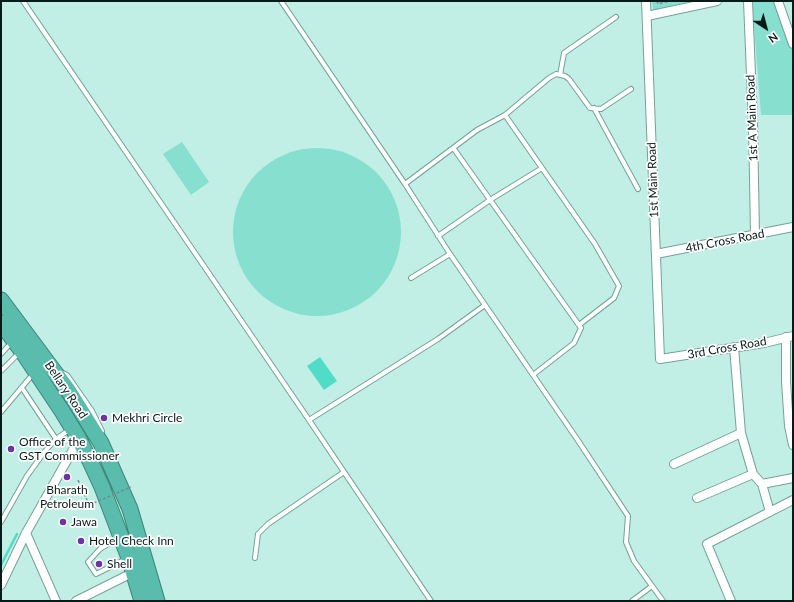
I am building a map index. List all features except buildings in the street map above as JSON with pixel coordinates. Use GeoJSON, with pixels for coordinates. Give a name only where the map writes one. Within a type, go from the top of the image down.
{"type":"FeatureCollection","features":[{"type":"Feature","properties":{"kind":"highway","name":"Bellary Road"},"geometry":{"type":"LineString","coordinates":[[1,300],[68,390],[109,453],[130,509],[157,601]]}},
{"type":"Feature","properties":{"kind":"highway","name":"Bellary Road"},"geometry":{"type":"LineString","coordinates":[[1,323],[18,345],[76,433],[102,488],[142,601]]}},
{"type":"Feature","properties":{"kind":"street","name":"1st Main Road"},"geometry":{"type":"LineString","coordinates":[[646,1],[660,359]]}},
{"type":"Feature","properties":{"kind":"street"},"geometry":{"type":"LineString","coordinates":[[647,16],[717,1]]}},
{"type":"Feature","properties":{"kind":"street","name":"1st A Main Road"},"geometry":{"type":"LineString","coordinates":[[748,1],[753,124],[755,235]]}},
{"type":"Feature","properties":{"kind":"street"},"geometry":{"type":"LineString","coordinates":[[778,1],[793,44]]}},
{"type":"Feature","properties":{"kind":"street","name":"4th Cross Road"},"geometry":{"type":"LineString","coordinates":[[656,254],[793,227]]}},
{"type":"Feature","properties":{"kind":"street"},"geometry":{"type":"LineString","coordinates":[[790,337],[791,426],[793,445]]}},
{"type":"Feature","properties":{"kind":"street","name":"3rd Cross Road"},"geometry":{"type":"LineString","coordinates":[[660,359],[734,348],[790,337]]}},
{"type":"Feature","properties":{"kind":"street"},"geometry":{"type":"LineString","coordinates":[[734,348],[741,433],[753,474],[762,484],[770,512]]}},
{"type":"Feature","properties":{"kind":"street"},"geometry":{"type":"LineString","coordinates":[[1,584],[76,433]]}},
{"type":"Feature","properties":{"kind":"street"},"geometry":{"type":"LineString","coordinates":[[674,464],[741,433]]}},
{"type":"Feature","properties":{"kind":"street"},"geometry":{"type":"LineString","coordinates":[[697,498],[753,474]]}},
{"type":"Feature","properties":{"kind":"street"},"geometry":{"type":"LineString","coordinates":[[762,484],[793,478]]}},
{"type":"Feature","properties":{"kind":"street"},"geometry":{"type":"LineString","coordinates":[[731,601],[707,544],[793,500]]}},
{"type":"Feature","properties":{"kind":"street"},"geometry":{"type":"LineString","coordinates":[[26,533],[56,601]]}},
{"type":"Feature","properties":{"kind":"street"},"geometry":{"type":"LineString","coordinates":[[76,601],[132,573]]}},
{"type":"Feature","properties":{"kind":"lane"},"geometry":{"type":"LineString","coordinates":[[23,1],[431,601]]}},
{"type":"Feature","properties":{"kind":"lane"},"geometry":{"type":"LineString","coordinates":[[281,1],[405,184],[450,254],[628,516],[626,542],[634,561],[663,601]]}},
{"type":"Feature","properties":{"kind":"lane"},"geometry":{"type":"LineString","coordinates":[[560,75],[564,53],[616,17]]}},
{"type":"Feature","properties":{"kind":"lane"},"geometry":{"type":"LineString","coordinates":[[405,184],[454,149],[477,130],[505,115],[549,78],[556,74],[565,76],[569,79],[590,108],[601,109],[631,89]]}},
{"type":"Feature","properties":{"kind":"lane"},"geometry":{"type":"LineString","coordinates":[[594,108],[638,189]]}},
{"type":"Feature","properties":{"kind":"lane"},"geometry":{"type":"LineString","coordinates":[[505,115],[595,244],[620,286],[614,298],[579,325]]}},
{"type":"Feature","properties":{"kind":"lane"},"geometry":{"type":"LineString","coordinates":[[454,149],[581,328],[574,343],[533,375]]}},
{"type":"Feature","properties":{"kind":"lane"},"geometry":{"type":"LineString","coordinates":[[438,236],[490,200],[542,168]]}},
{"type":"Feature","properties":{"kind":"lane"},"geometry":{"type":"LineString","coordinates":[[411,278],[450,254]]}},
{"type":"Feature","properties":{"kind":"lane"},"geometry":{"type":"LineString","coordinates":[[309,420],[438,339],[485,305]]}},
{"type":"Feature","properties":{"kind":"lane"},"geometry":{"type":"LineString","coordinates":[[1,354],[18,345]]}},
{"type":"Feature","properties":{"kind":"lane"},"geometry":{"type":"LineString","coordinates":[[1,371],[18,345]]}},
{"type":"Feature","properties":{"kind":"lane"},"geometry":{"type":"LineString","coordinates":[[50,366],[67,375],[92,411],[103,432]]}},
{"type":"Feature","properties":{"kind":"lane"},"geometry":{"type":"LineString","coordinates":[[1,412],[36,372]]}},
{"type":"Feature","properties":{"kind":"lane"},"geometry":{"type":"LineString","coordinates":[[22,388],[56,439]]}},
{"type":"Feature","properties":{"kind":"lane"},"geometry":{"type":"LineString","coordinates":[[1,522],[27,476],[45,451],[56,439],[76,433]]}},
{"type":"Feature","properties":{"kind":"lane"},"geometry":{"type":"LineString","coordinates":[[255,558],[258,534],[268,524],[344,472]]}},
{"type":"Feature","properties":{"kind":"lane"},"geometry":{"type":"LineString","coordinates":[[120,536],[100,549],[88,562],[96,574],[128,558]]}},
{"type":"Feature","properties":{"kind":"lane"},"geometry":{"type":"LineString","coordinates":[[632,601],[652,586]]}},
{"type":"Feature","properties":{"kind":"path"},"geometry":{"type":"LineString","coordinates":[[657,1],[658,4],[670,1]]}},
{"type":"Feature","properties":{"kind":"path"},"geometry":{"type":"LineString","coordinates":[[78,480],[90,507]]}},
{"type":"Feature","properties":{"kind":"path"},"geometry":{"type":"LineString","coordinates":[[89,505],[131,487]]}},
{"type":"Feature","properties":{"kind":"shaded area"},"geometry":{"type":"Polygon","coordinates":[[[652,1],[693,1],[653,10],[652,1]]]}},
{"type":"Feature","properties":{"kind":"shaded area"},"geometry":{"type":"Polygon","coordinates":[[[752,1],[776,1],[793,53],[793,115],[761,115],[752,1]]]}},
{"type":"Feature","properties":{"kind":"shaded area"},"geometry":{"type":"Polygon","coordinates":[[[182,142],[209,182],[191,195],[163,154],[182,142]]]}},
{"type":"Feature","properties":{"kind":"shaded area"},"geometry":{"type":"Polygon","coordinates":[[[309,148],[325,148],[341,151],[357,158],[370,167],[382,179],[391,192],[398,208],[401,232],[400,248],[395,264],[387,279],[370,297],[357,306],[341,313],[325,316],[309,316],[293,313],[270,302],[247,279],[236,256],[233,240],[233,224],[236,208],[247,185],[270,162],[293,151],[309,148]]]}},
{"type":"Feature","properties":{"kind":"shaded area"},"geometry":{"type":"Polygon","coordinates":[[[320,357],[337,381],[324,390],[307,366],[320,357]]]}},
{"type":"Feature","properties":{"kind":"waterway"},"geometry":{"type":"LineString","coordinates":[[1,565],[17,534]]}},
{"type":"Feature","properties":{"kind":"place","name":"Mekhri Circle"},"geometry":{"type":"Point","coordinates":[104,418]}},
{"type":"Feature","properties":{"kind":"place","name":"Office of the GST Commissioner"},"geometry":{"type":"Point","coordinates":[11,449]}},
{"type":"Feature","properties":{"kind":"place","name":"Bharath Petroleum"},"geometry":{"type":"Point","coordinates":[67,477]}},
{"type":"Feature","properties":{"kind":"place","name":"Jawa"},"geometry":{"type":"Point","coordinates":[63,522]}},
{"type":"Feature","properties":{"kind":"place","name":"Hotel Check Inn"},"geometry":{"type":"Point","coordinates":[81,541]}},
{"type":"Feature","properties":{"kind":"place","name":"Shell"},"geometry":{"type":"Point","coordinates":[99,564]}}]}
